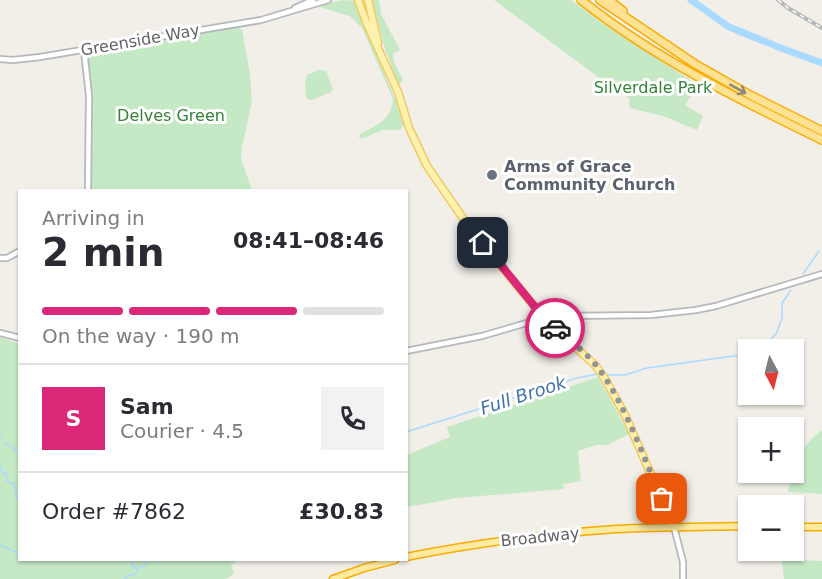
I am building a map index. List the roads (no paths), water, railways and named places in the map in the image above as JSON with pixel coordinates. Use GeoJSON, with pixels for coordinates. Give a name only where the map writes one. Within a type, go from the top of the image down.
{"type":"FeatureCollection","features":[{"type":"Feature","properties":{"kind":"highway"},"geometry":{"type":"LineString","coordinates":[[581,0],[646,47],[730,95],[822,140]]}},
{"type":"Feature","properties":{"kind":"highway"},"geometry":{"type":"LineString","coordinates":[[587,0],[730,95]]}},
{"type":"Feature","properties":{"kind":"highway"},"geometry":{"type":"LineString","coordinates":[[600,0],[695,64],[736,88],[822,131]]}},
{"type":"Feature","properties":{"kind":"highway"},"geometry":{"type":"LineString","coordinates":[[609,0],[652,36]]}},
{"type":"Feature","properties":{"kind":"highway","name":"Broadway"},"geometry":{"type":"LineString","coordinates":[[408,557],[481,543],[556,534],[618,529],[738,526]]}},
{"type":"Feature","properties":{"kind":"highway"},"geometry":{"type":"LineString","coordinates":[[804,527],[822,527]]}},
{"type":"Feature","properties":{"kind":"highway"},"geometry":{"type":"LineString","coordinates":[[333,579],[391,561]]}},
{"type":"Feature","properties":{"kind":"main road"},"geometry":{"type":"LineString","coordinates":[[358,0],[366,24],[398,92],[410,130],[427,166],[470,227],[544,318],[600,370],[625,415],[674,527]]}},
{"type":"Feature","properties":{"kind":"main road"},"geometry":{"type":"LineString","coordinates":[[368,0],[381,54]]}},
{"type":"Feature","properties":{"kind":"street","name":"Greenside Way"},"geometry":{"type":"LineString","coordinates":[[0,59],[39,57],[243,23],[279,15],[313,0]]}},
{"type":"Feature","properties":{"kind":"street","name":"Greenside Way"},"geometry":{"type":"LineString","coordinates":[[304,3],[328,0]]}},
{"type":"Feature","properties":{"kind":"street"},"geometry":{"type":"LineString","coordinates":[[84,50],[89,96],[88,189]]}},
{"type":"Feature","properties":{"kind":"street"},"geometry":{"type":"LineString","coordinates":[[0,258],[7,258],[18,252]]}},
{"type":"Feature","properties":{"kind":"street"},"geometry":{"type":"LineString","coordinates":[[408,351],[482,336],[544,318],[651,315],[718,306],[822,274]]}},
{"type":"Feature","properties":{"kind":"street"},"geometry":{"type":"LineString","coordinates":[[0,333],[18,338]]}},
{"type":"Feature","properties":{"kind":"street"},"geometry":{"type":"LineString","coordinates":[[674,527],[682,556],[683,579]]}},
{"type":"Feature","properties":{"kind":"waterway"},"geometry":{"type":"LineString","coordinates":[[691,0],[729,27],[822,63]]}},
{"type":"Feature","properties":{"kind":"waterway","name":"Full Brook"},"geometry":{"type":"LineString","coordinates":[[803,274],[819,251]]}},
{"type":"Feature","properties":{"kind":"waterway","name":"Full Brook"},"geometry":{"type":"LineString","coordinates":[[771,339],[776,334],[782,318],[782,303],[791,290]]}},
{"type":"Feature","properties":{"kind":"waterway","name":"Full Brook"},"geometry":{"type":"LineString","coordinates":[[606,375],[625,375],[647,368],[738,355]]}},
{"type":"Feature","properties":{"kind":"waterway","name":"Full Brook"},"geometry":{"type":"LineString","coordinates":[[408,431],[577,378],[598,374]]}},
{"type":"Feature","properties":{"kind":"waterway"},"geometry":{"type":"LineString","coordinates":[[4,442],[18,452]]}},
{"type":"Feature","properties":{"kind":"waterway"},"geometry":{"type":"LineString","coordinates":[[0,466],[3,473],[7,474],[7,481],[14,484],[18,498]]}},
{"type":"Feature","properties":{"kind":"waterway"},"geometry":{"type":"LineString","coordinates":[[0,545],[18,553]]}},
{"type":"Feature","properties":{"kind":"waterway"},"geometry":{"type":"LineString","coordinates":[[133,561],[132,565],[136,568]]}},
{"type":"Feature","properties":{"kind":"waterway"},"geometry":{"type":"LineString","coordinates":[[125,579],[136,574],[138,568],[147,561]]}},
{"type":"Feature","properties":{"kind":"railway"},"geometry":{"type":"LineString","coordinates":[[778,0],[822,28]]}},
{"type":"Feature","properties":{"kind":"place","name":"Arms of Grace Community Church"},"geometry":{"type":"Point","coordinates":[492,175]}},
{"type":"Feature","properties":{"kind":"park label","name":"Silverdale Park"},"geometry":{"type":"Point","coordinates":[653,87]}},
{"type":"Feature","properties":{"kind":"park label","name":"Delves Green"},"geometry":{"type":"Point","coordinates":[171,115]}}]}
